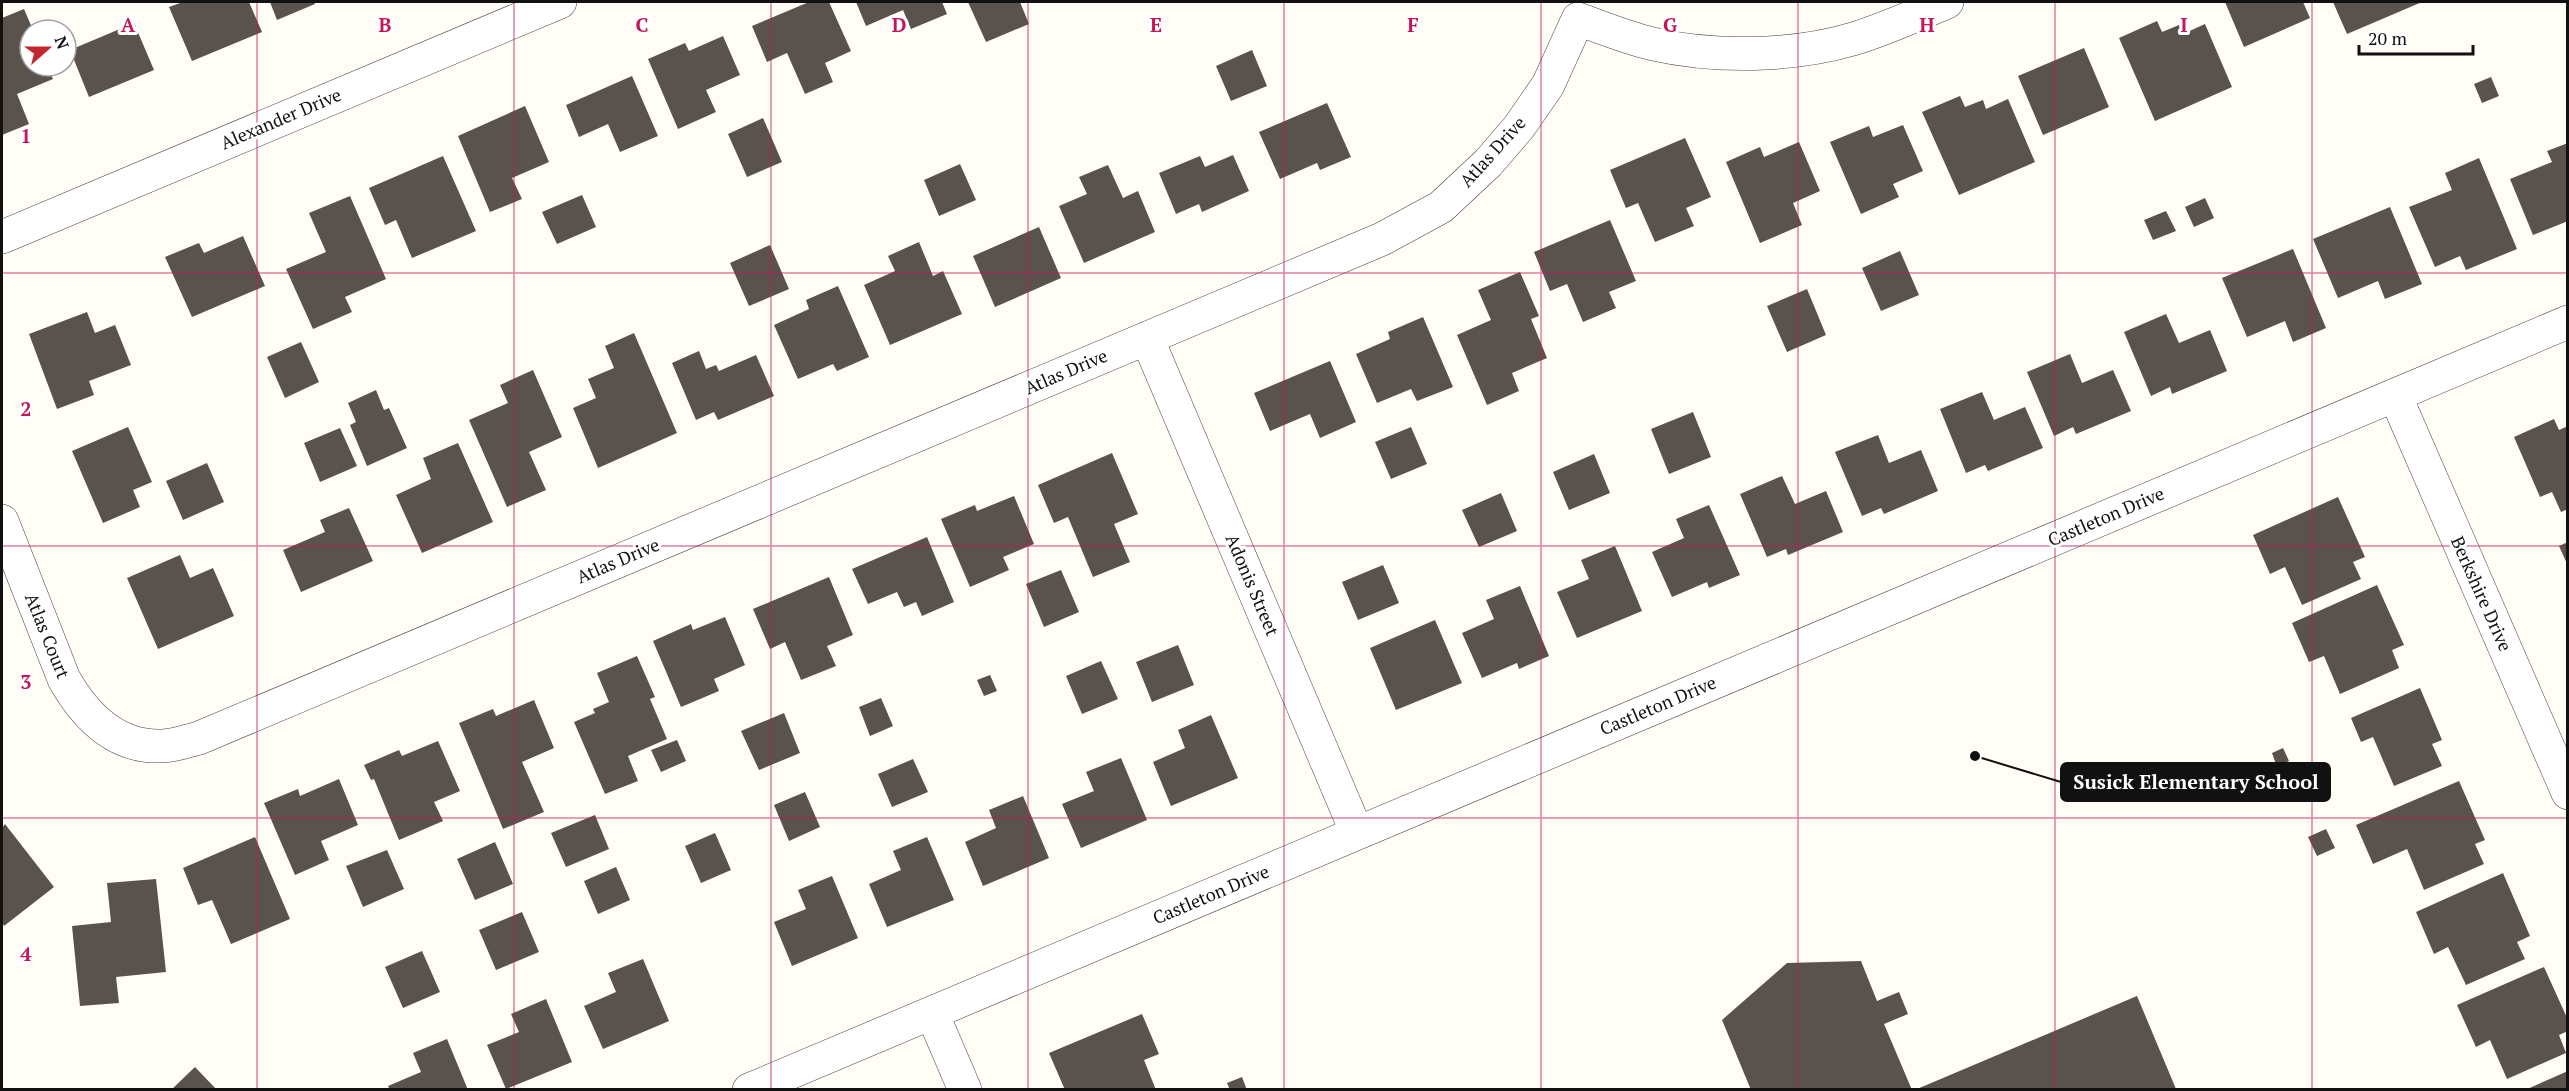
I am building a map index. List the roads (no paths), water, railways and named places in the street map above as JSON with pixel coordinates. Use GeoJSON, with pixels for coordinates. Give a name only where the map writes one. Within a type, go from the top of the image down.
{"type":"FeatureCollection","features":[{"type":"Feature","properties":{"kind":"street","name":"Alexander Drive"},"geometry":{"type":"LineString","coordinates":[[2,237],[560,2]]}},
{"type":"Feature","properties":{"kind":"street","name":"Atlas Drive"},"geometry":{"type":"LineString","coordinates":[[116,735],[136,743],[162,746],[199,738],[1382,240],[1441,207],[1488,163],[1519,127],[1548,85],[1581,10],[1654,44],[1713,52],[1752,52],[1819,46],[1851,39],[1882,29],[1947,2]]}},
{"type":"Feature","properties":{"kind":"street","name":"Castleton Drive"},"geometry":{"type":"LineString","coordinates":[[749,1089],[2568,322]]}},
{"type":"Feature","properties":{"kind":"street","name":"Adonis Street"},"geometry":{"type":"LineString","coordinates":[[1147,338],[1357,833]]}},
{"type":"Feature","properties":{"kind":"street","name":"Berkshire Drive"},"geometry":{"type":"LineString","coordinates":[[2395,395],[2568,793]]}},
{"type":"Feature","properties":{"kind":"street","name":"Atlas Court"},"geometry":{"type":"LineString","coordinates":[[2,521],[64,679],[76,701],[90,717],[116,735]]}},
{"type":"Feature","properties":{"kind":"street"},"geometry":{"type":"LineString","coordinates":[[932,1013],[965,1089]]}},
{"type":"Feature","properties":{"kind":"place","name":"Susick Elementary School"},"geometry":{"type":"Point","coordinates":[1975,756]}}]}
